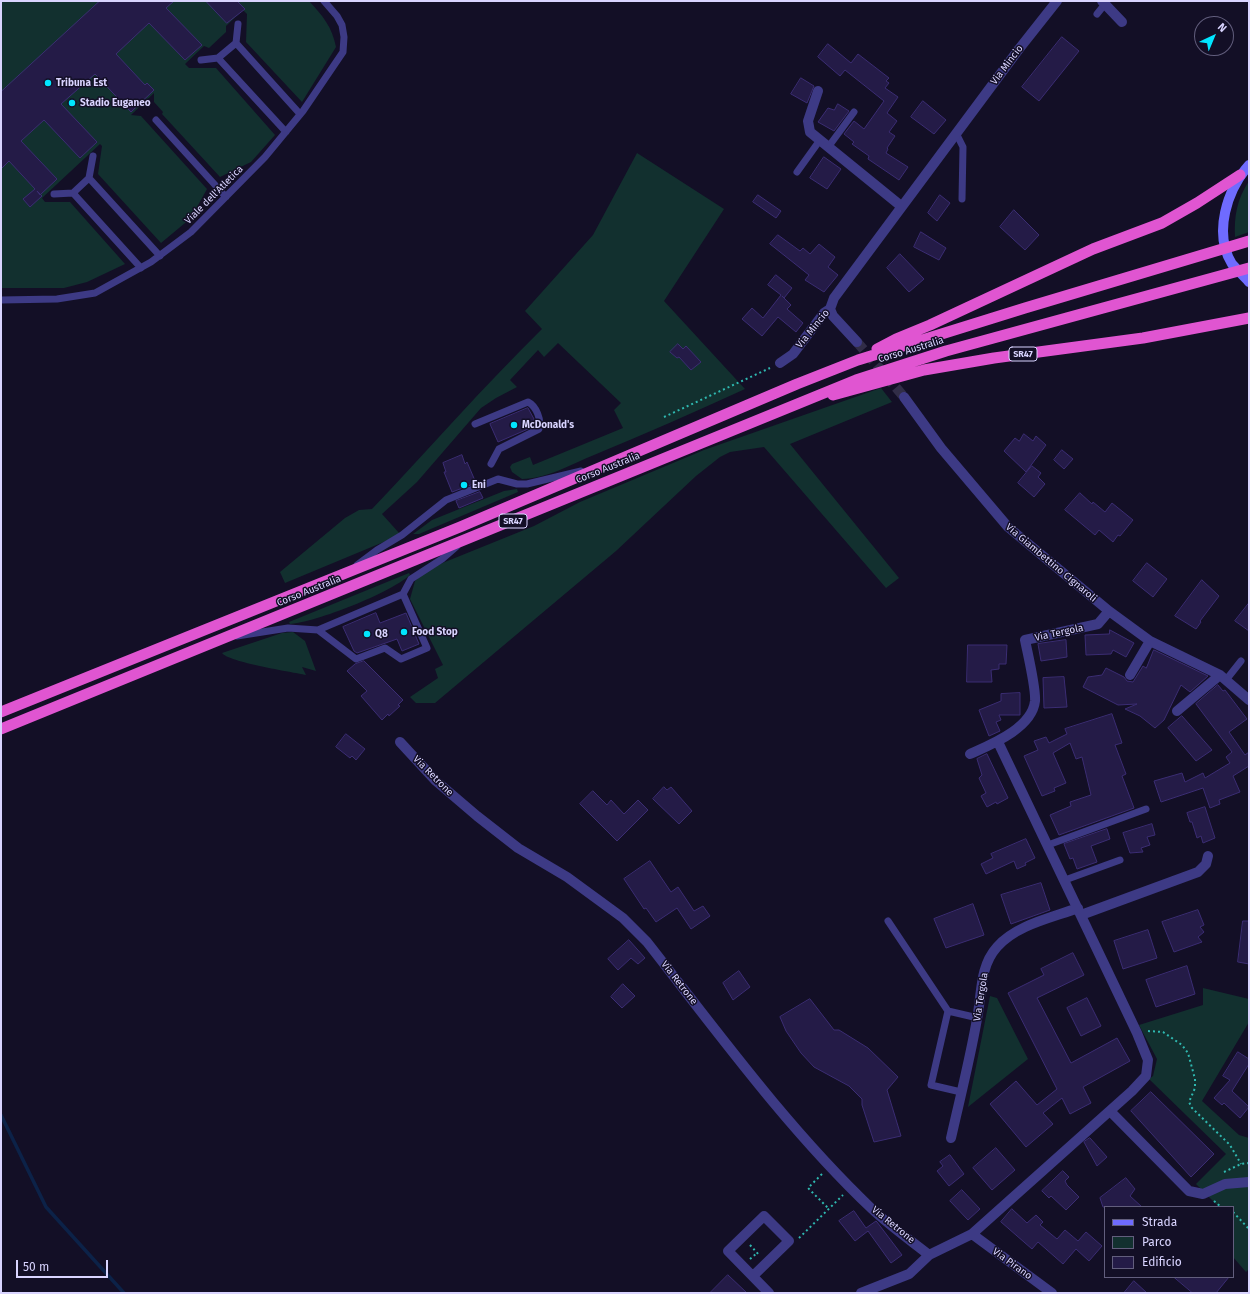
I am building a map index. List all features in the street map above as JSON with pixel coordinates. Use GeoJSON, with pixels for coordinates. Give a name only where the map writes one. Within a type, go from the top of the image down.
{"type":"FeatureCollection","features":[{"type":"Feature","properties":{"kind":"highway","name":"SR47"},"geometry":{"type":"LineString","coordinates":[[858,360],[896,339],[930,325],[1010,286],[1093,249],[1162,223],[1197,203],[1240,175]]}},
{"type":"Feature","properties":{"kind":"highway","name":"Corso Australia"},"geometry":{"type":"LineString","coordinates":[[1,712],[460,527],[595,468],[858,360],[1025,308],[1249,242]]}},
{"type":"Feature","properties":{"kind":"highway","name":"Corso Australia"},"geometry":{"type":"LineString","coordinates":[[1,729],[462,542],[799,402],[891,368],[1249,268]]}},
{"type":"Feature","properties":{"kind":"highway","name":"SR47"},"geometry":{"type":"LineString","coordinates":[[799,402],[862,388],[924,370],[1001,357],[1144,338],[1249,318]]}},
{"type":"Feature","properties":{"kind":"main road","name":"SR47"},"geometry":{"type":"LineString","coordinates":[[1249,165],[1240,175],[1226,207],[1224,239],[1232,263],[1249,282]]}},
{"type":"Feature","properties":{"kind":"street","name":"Via Mincio"},"geometry":{"type":"LineString","coordinates":[[780,363],[793,354],[824,313],[830,309],[834,298],[901,206],[1057,1]]}},
{"type":"Feature","properties":{"kind":"street"},"geometry":{"type":"LineString","coordinates":[[1104,3],[1122,22]]}},
{"type":"Feature","properties":{"kind":"street"},"geometry":{"type":"LineString","coordinates":[[818,91],[808,121],[810,132],[901,206]]}},
{"type":"Feature","properties":{"kind":"street"},"geometry":{"type":"LineString","coordinates":[[830,309],[833,316],[858,342]]}},
{"type":"Feature","properties":{"kind":"street","name":"Via Giambettino Cignaroli"},"geometry":{"type":"LineString","coordinates":[[904,398],[940,447],[1008,527],[1109,611],[1150,641],[1223,678],[1249,700]]}},
{"type":"Feature","properties":{"kind":"street","name":"Via Tergola"},"geometry":{"type":"LineString","coordinates":[[970,754],[998,742],[1023,724],[1032,711],[1035,701],[1025,640],[1098,624],[1109,611]]}},
{"type":"Feature","properties":{"kind":"street"},"geometry":{"type":"LineString","coordinates":[[1130,675],[1150,641]]}},
{"type":"Feature","properties":{"kind":"street"},"geometry":{"type":"LineString","coordinates":[[1178,711],[1223,678]]}},
{"type":"Feature","properties":{"kind":"street","name":"Via Retrone"},"geometry":{"type":"LineString","coordinates":[[400,742],[436,781],[477,816],[518,848],[567,876],[623,918],[647,942],[781,1112],[823,1160],[873,1210],[929,1255]]}},
{"type":"Feature","properties":{"kind":"street"},"geometry":{"type":"LineString","coordinates":[[861,1293],[909,1274],[929,1255],[972,1234],[1110,1111],[1146,1076],[1148,1060],[1137,1033],[998,742]]}},
{"type":"Feature","properties":{"kind":"street","name":"Via Tergola"},"geometry":{"type":"LineString","coordinates":[[951,1138],[978,1018],[983,973],[988,959],[997,947],[1021,930],[1198,872],[1206,864],[1208,856]]}},
{"type":"Feature","properties":{"kind":"street"},"geometry":{"type":"LineString","coordinates":[[1110,1111],[1189,1191],[1203,1194],[1224,1184],[1249,1182]]}},
{"type":"Feature","properties":{"kind":"street"},"geometry":{"type":"LineString","coordinates":[[753,1276],[789,1241],[764,1216],[728,1251],[769,1293]]}},
{"type":"Feature","properties":{"kind":"street","name":"Via Pirano"},"geometry":{"type":"LineString","coordinates":[[972,1234],[1052,1293]]}},
{"type":"Feature","properties":{"kind":"lane","name":"Viale dell'Atletica"},"geometry":{"type":"LineString","coordinates":[[1,300],[78,297],[95,293],[160,256],[191,232],[265,157],[300,114],[343,52],[344,37],[342,25],[338,16],[324,1]]}},
{"type":"Feature","properties":{"kind":"lane"},"geometry":{"type":"LineString","coordinates":[[1097,14],[1104,3]]}},
{"type":"Feature","properties":{"kind":"lane"},"geometry":{"type":"LineString","coordinates":[[201,60],[218,58],[236,43],[238,24]]}},
{"type":"Feature","properties":{"kind":"lane"},"geometry":{"type":"LineString","coordinates":[[236,43],[300,114]]}},
{"type":"Feature","properties":{"kind":"lane"},"geometry":{"type":"LineString","coordinates":[[218,58],[286,132]]}},
{"type":"Feature","properties":{"kind":"lane"},"geometry":{"type":"LineString","coordinates":[[829,146],[854,112]]}},
{"type":"Feature","properties":{"kind":"lane"},"geometry":{"type":"LineString","coordinates":[[156,120],[226,197]]}},
{"type":"Feature","properties":{"kind":"lane"},"geometry":{"type":"LineString","coordinates":[[956,133],[963,147],[962,199]]}},
{"type":"Feature","properties":{"kind":"lane"},"geometry":{"type":"LineString","coordinates":[[797,172],[820,140]]}},
{"type":"Feature","properties":{"kind":"lane"},"geometry":{"type":"LineString","coordinates":[[54,194],[73,193],[89,178],[93,156]]}},
{"type":"Feature","properties":{"kind":"lane"},"geometry":{"type":"LineString","coordinates":[[89,178],[160,256]]}},
{"type":"Feature","properties":{"kind":"lane"},"geometry":{"type":"LineString","coordinates":[[73,193],[140,268]]}},
{"type":"Feature","properties":{"kind":"lane"},"geometry":{"type":"LineString","coordinates":[[475,424],[528,402],[532,404],[541,423],[540,429],[499,449],[491,464]]}},
{"type":"Feature","properties":{"kind":"lane"},"geometry":{"type":"LineString","coordinates":[[351,570],[377,550],[402,535],[446,500],[498,479],[517,484],[527,484],[595,468]]}},
{"type":"Feature","properties":{"kind":"lane"},"geometry":{"type":"LineString","coordinates":[[227,637],[288,628],[318,630],[403,594],[411,579],[442,559],[462,542]]}},
{"type":"Feature","properties":{"kind":"lane"},"geometry":{"type":"LineString","coordinates":[[318,630],[356,660],[385,648],[401,659],[427,648],[403,594]]}},
{"type":"Feature","properties":{"kind":"lane"},"geometry":{"type":"LineString","coordinates":[[1223,678],[1241,661]]}},
{"type":"Feature","properties":{"kind":"lane"},"geometry":{"type":"LineString","coordinates":[[1048,845],[1146,810]]}},
{"type":"Feature","properties":{"kind":"lane"},"geometry":{"type":"LineString","coordinates":[[1065,880],[1120,860]]}},
{"type":"Feature","properties":{"kind":"lane"},"geometry":{"type":"LineString","coordinates":[[888,921],[948,1011],[978,1018]]}},
{"type":"Feature","properties":{"kind":"lane"},"geometry":{"type":"LineString","coordinates":[[948,1011],[931,1085],[961,1092]]}},
{"type":"Feature","properties":{"kind":"path"},"geometry":{"type":"LineString","coordinates":[[664,417],[780,363]]}},
{"type":"Feature","properties":{"kind":"path"},"geometry":{"type":"LineString","coordinates":[[1137,1033],[1153,1030],[1163,1032],[1182,1045],[1188,1053],[1195,1079],[1195,1088],[1189,1102],[1192,1108],[1230,1145],[1241,1164]]}},
{"type":"Feature","properties":{"kind":"path"},"geometry":{"type":"LineString","coordinates":[[826,1171],[808,1188],[829,1209]]}},
{"type":"Feature","properties":{"kind":"path"},"geometry":{"type":"LineString","coordinates":[[789,1241],[795,1241],[847,1192]]}},
{"type":"Feature","properties":{"kind":"path"},"geometry":{"type":"LineString","coordinates":[[1234,1213],[1249,1229]]}},
{"type":"Feature","properties":{"kind":"path"},"geometry":{"type":"LineString","coordinates":[[742,1237],[761,1257]]}},
{"type":"Feature","properties":{"kind":"green space"},"geometry":{"type":"Polygon","coordinates":[[[1,1],[309,1],[326,22],[332,33],[336,47],[302,102],[246,42],[247,14],[243,10],[226,26],[226,32],[209,48],[204,46],[185,64],[189,68],[216,68],[275,135],[251,162],[220,177],[162,114],[163,112],[154,102],[154,93],[131,115],[141,116],[207,189],[191,218],[161,243],[98,174],[102,146],[100,144],[42,198],[45,202],[70,202],[125,264],[87,282],[64,288],[1,288],[1,1]]]}},
{"type":"Feature","properties":{"kind":"green space"},"geometry":{"type":"Polygon","coordinates":[[[637,153],[724,209],[664,301],[745,389],[550,474],[522,479],[512,472],[510,467],[512,464],[530,457],[533,465],[623,428],[614,410],[621,403],[558,343],[544,357],[538,350],[510,380],[517,387],[481,408],[417,482],[382,514],[400,534],[285,583],[280,572],[345,518],[359,510],[372,509],[477,396],[542,329],[525,311],[593,235],[637,153]]]}},
{"type":"Feature","properties":{"kind":"green space"},"geometry":{"type":"Polygon","coordinates":[[[1249,181],[1249,232],[1235,237],[1237,208],[1249,181]]]}},
{"type":"Feature","properties":{"kind":"green space"},"geometry":{"type":"Polygon","coordinates":[[[881,388],[892,402],[790,444],[899,578],[886,588],[764,447],[730,452],[720,457],[696,476],[616,551],[435,703],[416,703],[410,697],[438,678],[435,669],[443,665],[410,599],[415,581],[420,576],[440,564],[534,526],[580,502],[704,450],[881,388]]]}},
{"type":"Feature","properties":{"kind":"green space"},"geometry":{"type":"Polygon","coordinates":[[[517,489],[518,492],[419,534],[413,534],[432,520],[504,491],[517,489]]]}},
{"type":"Feature","properties":{"kind":"green space"},"geometry":{"type":"Polygon","coordinates":[[[409,573],[410,575],[387,590],[353,606],[302,622],[290,624],[289,622],[409,573]]]}},
{"type":"Feature","properties":{"kind":"green space"},"geometry":{"type":"Polygon","coordinates":[[[293,632],[305,641],[316,671],[302,667],[306,675],[236,660],[222,653],[282,633],[293,632]]]}},
{"type":"Feature","properties":{"kind":"green space"},"geometry":{"type":"Polygon","coordinates":[[[1203,988],[1249,999],[1249,1022],[1202,1101],[1239,1135],[1249,1138],[1249,1269],[1246,1272],[1234,1258],[1234,1206],[1218,1206],[1196,1184],[1226,1154],[1149,1079],[1153,1076],[1157,1059],[1139,1025],[1203,1005],[1203,988]]]}},
{"type":"Feature","properties":{"kind":"green space"},"geometry":{"type":"Polygon","coordinates":[[[990,996],[997,998],[1028,1059],[968,1107],[990,996]]]}},
{"type":"Feature","properties":{"kind":"building","name":"Tribuna Est"},"geometry":{"type":"Polygon","coordinates":[[[100,1],[174,1],[166,8],[202,45],[185,60],[149,23],[116,54],[145,85],[147,83],[154,90],[131,112],[95,74],[61,104],[97,142],[80,158],[44,120],[21,141],[57,179],[41,195],[42,196],[30,207],[23,199],[35,189],[9,161],[1,169],[1,92],[100,1]]]}},
{"type":"Feature","properties":{"kind":"building"},"geometry":{"type":"Polygon","coordinates":[[[206,1],[237,1],[245,9],[227,23],[206,1]]]}},
{"type":"Feature","properties":{"kind":"building"},"geometry":{"type":"Polygon","coordinates":[[[1062,37],[1079,51],[1039,101],[1022,87],[1062,37]]]}},
{"type":"Feature","properties":{"kind":"building"},"geometry":{"type":"Polygon","coordinates":[[[828,44],[851,63],[858,54],[889,78],[886,81],[889,83],[885,88],[898,97],[887,113],[897,121],[889,132],[895,136],[887,148],[886,153],[908,167],[899,180],[868,159],[869,156],[852,144],[854,142],[844,134],[854,121],[864,129],[884,101],[845,70],[840,76],[818,57],[828,44]]]}},
{"type":"Feature","properties":{"kind":"building"},"geometry":{"type":"Polygon","coordinates":[[[801,78],[814,86],[807,103],[791,94],[801,78]]]}},
{"type":"Feature","properties":{"kind":"building"},"geometry":{"type":"Polygon","coordinates":[[[923,101],[946,120],[934,134],[911,117],[923,101]]]}},
{"type":"Feature","properties":{"kind":"building"},"geometry":{"type":"Polygon","coordinates":[[[838,104],[849,111],[834,131],[818,122],[828,108],[834,110],[838,104]]]}},
{"type":"Feature","properties":{"kind":"building"},"geometry":{"type":"Polygon","coordinates":[[[824,157],[841,169],[827,189],[810,178],[824,157]]]}},
{"type":"Feature","properties":{"kind":"building"},"geometry":{"type":"Polygon","coordinates":[[[758,195],[781,211],[776,218],[753,202],[758,195]]]}},
{"type":"Feature","properties":{"kind":"building"},"geometry":{"type":"Polygon","coordinates":[[[940,195],[950,203],[937,221],[928,213],[940,195]]]}},
{"type":"Feature","properties":{"kind":"building"},"geometry":{"type":"Polygon","coordinates":[[[1014,210],[1039,235],[1025,250],[1000,227],[1014,210]]]}},
{"type":"Feature","properties":{"kind":"building"},"geometry":{"type":"Polygon","coordinates":[[[921,232],[946,248],[939,260],[914,247],[921,232]]]}},
{"type":"Feature","properties":{"kind":"building"},"geometry":{"type":"Polygon","coordinates":[[[778,235],[800,251],[803,248],[810,254],[819,244],[835,257],[828,267],[838,275],[824,292],[805,280],[809,275],[770,244],[778,235]]]}},
{"type":"Feature","properties":{"kind":"building"},"geometry":{"type":"Polygon","coordinates":[[[900,254],[924,279],[909,292],[887,268],[900,254]]]}},
{"type":"Feature","properties":{"kind":"building"},"geometry":{"type":"Polygon","coordinates":[[[776,275],[792,288],[784,298],[791,305],[787,309],[803,323],[796,332],[778,317],[762,336],[742,319],[752,308],[763,318],[781,295],[768,285],[776,275]]]}},
{"type":"Feature","properties":{"kind":"building"},"geometry":{"type":"Polygon","coordinates":[[[678,344],[683,349],[686,346],[701,362],[691,370],[679,357],[677,358],[670,352],[678,344]]]}},
{"type":"Feature","properties":{"kind":"building","name":"McDonald's"},"geometry":{"type":"Polygon","coordinates":[[[528,408],[534,419],[535,426],[498,442],[490,424],[528,408]]]}},
{"type":"Feature","properties":{"kind":"building"},"geometry":{"type":"Polygon","coordinates":[[[1024,434],[1033,441],[1036,436],[1046,445],[1026,472],[1004,451],[1015,438],[1019,441],[1024,434]]]}},
{"type":"Feature","properties":{"kind":"building"},"geometry":{"type":"Polygon","coordinates":[[[1062,450],[1073,459],[1064,469],[1054,460],[1062,450]]]}},
{"type":"Feature","properties":{"kind":"building"},"geometry":{"type":"Polygon","coordinates":[[[462,455],[465,464],[467,462],[476,483],[452,492],[444,472],[446,472],[443,463],[462,455]]]}},
{"type":"Feature","properties":{"kind":"building"},"geometry":{"type":"Polygon","coordinates":[[[1032,466],[1041,473],[1038,477],[1045,484],[1034,497],[1018,483],[1032,466]]]}},
{"type":"Feature","properties":{"kind":"building"},"geometry":{"type":"Polygon","coordinates":[[[480,492],[483,498],[459,508],[456,501],[480,492]]]}},
{"type":"Feature","properties":{"kind":"building"},"geometry":{"type":"Polygon","coordinates":[[[1080,493],[1092,504],[1093,502],[1105,512],[1112,503],[1133,520],[1113,542],[1099,530],[1095,535],[1065,510],[1080,493]]]}},
{"type":"Feature","properties":{"kind":"building"},"geometry":{"type":"Polygon","coordinates":[[[1147,563],[1167,579],[1153,597],[1133,581],[1147,563]]]}},
{"type":"Feature","properties":{"kind":"building"},"geometry":{"type":"Polygon","coordinates":[[[1202,580],[1219,596],[1200,621],[1201,622],[1196,629],[1175,616],[1202,580]]]}},
{"type":"Feature","properties":{"kind":"building"},"geometry":{"type":"Polygon","coordinates":[[[1249,603],[1249,631],[1235,621],[1249,603]]]}},
{"type":"Feature","properties":{"kind":"building"},"geometry":{"type":"Polygon","coordinates":[[[376,613],[380,623],[406,613],[419,644],[402,651],[397,639],[357,653],[354,651],[343,627],[376,613]]]}},
{"type":"Feature","properties":{"kind":"building"},"geometry":{"type":"Polygon","coordinates":[[[1110,630],[1134,643],[1126,657],[1113,650],[1111,654],[1086,655],[1085,635],[1109,634],[1110,630]]]}},
{"type":"Feature","properties":{"kind":"building"},"geometry":{"type":"Polygon","coordinates":[[[1066,640],[1067,657],[1041,661],[1038,644],[1066,640]]]}},
{"type":"Feature","properties":{"kind":"building"},"geometry":{"type":"Polygon","coordinates":[[[968,645],[1007,645],[1006,664],[999,664],[999,669],[991,670],[992,682],[967,682],[968,645]]]}},
{"type":"Feature","properties":{"kind":"building"},"geometry":{"type":"Polygon","coordinates":[[[1154,650],[1208,676],[1190,692],[1181,685],[1164,720],[1155,728],[1140,716],[1125,709],[1137,704],[1118,705],[1083,687],[1088,677],[1102,675],[1106,668],[1124,677],[1127,681],[1133,682],[1143,666],[1146,668],[1154,650]]]}},
{"type":"Feature","properties":{"kind":"building"},"geometry":{"type":"Polygon","coordinates":[[[364,661],[403,700],[398,705],[400,706],[382,720],[361,696],[367,691],[347,671],[355,664],[364,661]]]}},
{"type":"Feature","properties":{"kind":"building"},"geometry":{"type":"Polygon","coordinates":[[[1064,677],[1067,707],[1044,708],[1043,678],[1064,677]]]}},
{"type":"Feature","properties":{"kind":"building"},"geometry":{"type":"Polygon","coordinates":[[[1218,685],[1223,691],[1225,690],[1247,719],[1229,732],[1245,755],[1249,752],[1249,766],[1233,776],[1240,792],[1219,800],[1220,804],[1210,808],[1203,788],[1161,802],[1154,781],[1182,773],[1185,782],[1203,773],[1205,778],[1230,763],[1226,757],[1232,752],[1196,704],[1218,685]]]}},
{"type":"Feature","properties":{"kind":"building"},"geometry":{"type":"Polygon","coordinates":[[[1020,693],[1020,715],[999,715],[1001,720],[996,722],[1000,731],[989,736],[979,710],[1001,701],[1001,694],[1020,693]]]}},
{"type":"Feature","properties":{"kind":"building"},"geometry":{"type":"Polygon","coordinates":[[[1112,714],[1122,743],[1115,745],[1126,774],[1122,776],[1134,808],[1059,835],[1050,815],[1071,806],[1070,802],[1091,795],[1082,757],[1076,759],[1070,743],[1053,753],[1066,783],[1054,788],[1055,791],[1042,796],[1024,756],[1038,750],[1034,741],[1046,737],[1049,743],[1067,734],[1065,729],[1112,714]]]}},
{"type":"Feature","properties":{"kind":"building"},"geometry":{"type":"Polygon","coordinates":[[[1182,716],[1212,750],[1196,761],[1168,728],[1182,716]]]}},
{"type":"Feature","properties":{"kind":"building"},"geometry":{"type":"Polygon","coordinates":[[[346,734],[365,749],[356,760],[352,756],[350,758],[336,747],[346,734]]]}},
{"type":"Feature","properties":{"kind":"building"},"geometry":{"type":"Polygon","coordinates":[[[987,754],[1008,798],[987,807],[981,796],[986,793],[979,778],[982,775],[977,759],[987,754]]]}},
{"type":"Feature","properties":{"kind":"building"},"geometry":{"type":"Polygon","coordinates":[[[664,787],[667,790],[671,787],[692,811],[679,824],[653,799],[664,787]]]}},
{"type":"Feature","properties":{"kind":"building"},"geometry":{"type":"Polygon","coordinates":[[[593,791],[607,805],[611,800],[624,814],[638,800],[648,810],[617,841],[580,804],[593,791]]]}},
{"type":"Feature","properties":{"kind":"building"},"geometry":{"type":"Polygon","coordinates":[[[1205,807],[1215,838],[1203,843],[1201,836],[1197,838],[1192,822],[1190,822],[1187,813],[1205,807]]]}},
{"type":"Feature","properties":{"kind":"building"},"geometry":{"type":"Polygon","coordinates":[[[1152,824],[1155,835],[1147,837],[1150,845],[1141,848],[1143,852],[1130,853],[1123,833],[1152,824]]]}},
{"type":"Feature","properties":{"kind":"building"},"geometry":{"type":"Polygon","coordinates":[[[1107,829],[1110,839],[1091,846],[1097,862],[1077,869],[1073,858],[1070,859],[1064,844],[1107,829]]]}},
{"type":"Feature","properties":{"kind":"building"},"geometry":{"type":"Polygon","coordinates":[[[1026,839],[1035,858],[1025,863],[1026,865],[1017,869],[1014,861],[986,874],[981,864],[993,858],[991,854],[1026,839]]]}},
{"type":"Feature","properties":{"kind":"building"},"geometry":{"type":"Polygon","coordinates":[[[650,861],[671,892],[678,887],[694,911],[703,906],[710,916],[691,929],[677,908],[656,922],[646,908],[644,909],[624,879],[650,861]]]}},
{"type":"Feature","properties":{"kind":"building"},"geometry":{"type":"Polygon","coordinates":[[[1041,883],[1050,910],[1011,924],[1001,895],[1041,883]]]}},
{"type":"Feature","properties":{"kind":"building"},"geometry":{"type":"Polygon","coordinates":[[[973,904],[984,935],[946,948],[934,919],[973,904]]]}},
{"type":"Feature","properties":{"kind":"building"},"geometry":{"type":"Polygon","coordinates":[[[1198,910],[1204,925],[1200,927],[1204,932],[1198,937],[1202,942],[1174,952],[1162,922],[1198,910]]]}},
{"type":"Feature","properties":{"kind":"building"},"geometry":{"type":"Polygon","coordinates":[[[1243,921],[1249,921],[1249,964],[1238,962],[1243,921]]]}},
{"type":"Feature","properties":{"kind":"building"},"geometry":{"type":"Polygon","coordinates":[[[1148,930],[1157,958],[1123,969],[1114,941],[1148,930]]]}},
{"type":"Feature","properties":{"kind":"building"},"geometry":{"type":"Polygon","coordinates":[[[629,940],[645,958],[638,964],[631,958],[618,970],[608,959],[629,940]]]}},
{"type":"Feature","properties":{"kind":"building"},"geometry":{"type":"Polygon","coordinates":[[[1073,953],[1084,975],[1037,998],[1071,1063],[1117,1038],[1130,1061],[1083,1087],[1091,1103],[1070,1114],[1062,1098],[1043,1113],[1053,1124],[1026,1147],[990,1104],[1016,1081],[1037,1105],[1057,1089],[1008,993],[1044,975],[1041,969],[1073,953]]]}},
{"type":"Feature","properties":{"kind":"building"},"geometry":{"type":"Polygon","coordinates":[[[1187,966],[1195,994],[1156,1007],[1146,980],[1187,966]]]}},
{"type":"Feature","properties":{"kind":"building"},"geometry":{"type":"Polygon","coordinates":[[[739,971],[750,987],[733,1000],[723,983],[739,971]]]}},
{"type":"Feature","properties":{"kind":"building"},"geometry":{"type":"Polygon","coordinates":[[[623,984],[635,996],[622,1008],[611,997],[623,984]]]}},
{"type":"Feature","properties":{"kind":"building"},"geometry":{"type":"Polygon","coordinates":[[[1087,998],[1101,1026],[1081,1036],[1067,1008],[1087,998]]]}},
{"type":"Feature","properties":{"kind":"building"},"geometry":{"type":"Polygon","coordinates":[[[810,999],[834,1030],[839,1030],[868,1048],[898,1077],[887,1090],[901,1136],[874,1142],[862,1105],[862,1099],[849,1086],[814,1067],[801,1053],[786,1031],[780,1017],[810,999]]]}},
{"type":"Feature","properties":{"kind":"building"},"geometry":{"type":"Polygon","coordinates":[[[1238,1052],[1249,1059],[1249,1064],[1232,1091],[1249,1107],[1240,1118],[1224,1103],[1222,1105],[1214,1098],[1230,1080],[1223,1076],[1238,1052]]]}},
{"type":"Feature","properties":{"kind":"building"},"geometry":{"type":"Polygon","coordinates":[[[1151,1092],[1214,1154],[1191,1177],[1131,1111],[1151,1092]]]}},
{"type":"Feature","properties":{"kind":"building"},"geometry":{"type":"Polygon","coordinates":[[[1090,1138],[1107,1157],[1097,1166],[1084,1142],[1090,1138]]]}},
{"type":"Feature","properties":{"kind":"building"},"geometry":{"type":"Polygon","coordinates":[[[996,1148],[1015,1170],[992,1190],[973,1168],[996,1148]]]}},
{"type":"Feature","properties":{"kind":"building"},"geometry":{"type":"Polygon","coordinates":[[[950,1155],[964,1174],[949,1186],[937,1171],[943,1166],[940,1162],[950,1155]]]}},
{"type":"Feature","properties":{"kind":"building"},"geometry":{"type":"Polygon","coordinates":[[[1063,1171],[1069,1177],[1065,1181],[1067,1185],[1079,1197],[1066,1210],[1051,1196],[1049,1198],[1042,1191],[1063,1171]]]}},
{"type":"Feature","properties":{"kind":"building"},"geometry":{"type":"Polygon","coordinates":[[[1126,1178],[1135,1189],[1130,1196],[1141,1206],[1103,1207],[1100,1198],[1126,1178]]]}},
{"type":"Feature","properties":{"kind":"building"},"geometry":{"type":"Polygon","coordinates":[[[962,1190],[980,1209],[968,1220],[950,1201],[962,1190]]]}},
{"type":"Feature","properties":{"kind":"building"},"geometry":{"type":"Polygon","coordinates":[[[1012,1209],[1027,1223],[1036,1215],[1043,1222],[1040,1225],[1057,1239],[1065,1230],[1078,1241],[1086,1232],[1102,1246],[1089,1261],[1076,1249],[1063,1264],[1038,1242],[1032,1249],[1001,1222],[1012,1209]]]}},
{"type":"Feature","properties":{"kind":"building"},"geometry":{"type":"Polygon","coordinates":[[[854,1211],[866,1228],[876,1221],[902,1255],[891,1263],[868,1231],[855,1241],[839,1221],[854,1211]]]}},
{"type":"Feature","properties":{"kind":"building"},"geometry":{"type":"Polygon","coordinates":[[[728,1275],[747,1293],[710,1293],[728,1275]]]}},
{"type":"Feature","properties":{"kind":"building"},"geometry":{"type":"Polygon","coordinates":[[[1175,1278],[1228,1278],[1216,1293],[1193,1293],[1175,1278]]]}},
{"type":"Feature","properties":{"kind":"building"},"geometry":{"type":"Polygon","coordinates":[[[1134,1281],[1147,1293],[1124,1293],[1134,1281]]]}},
{"type":"Feature","properties":{"kind":"waterway"},"geometry":{"type":"LineString","coordinates":[[1,1115],[46,1207],[124,1293]]}},
{"type":"Feature","properties":{"kind":"tunnel"},"geometry":{"type":"LineString","coordinates":[[857,342],[904,397]]}},
{"type":"Feature","properties":{"kind":"place","name":"Tribuna Est"},"geometry":{"type":"Point","coordinates":[48,83]}},
{"type":"Feature","properties":{"kind":"place","name":"Stadio Euganeo"},"geometry":{"type":"Point","coordinates":[72,103]}},
{"type":"Feature","properties":{"kind":"place","name":"McDonald's"},"geometry":{"type":"Point","coordinates":[514,425]}},
{"type":"Feature","properties":{"kind":"place","name":"Eni"},"geometry":{"type":"Point","coordinates":[464,485]}},
{"type":"Feature","properties":{"kind":"place","name":"Food Stop"},"geometry":{"type":"Point","coordinates":[404,632]}},
{"type":"Feature","properties":{"kind":"place","name":"Q8"},"geometry":{"type":"Point","coordinates":[367,634]}}]}
